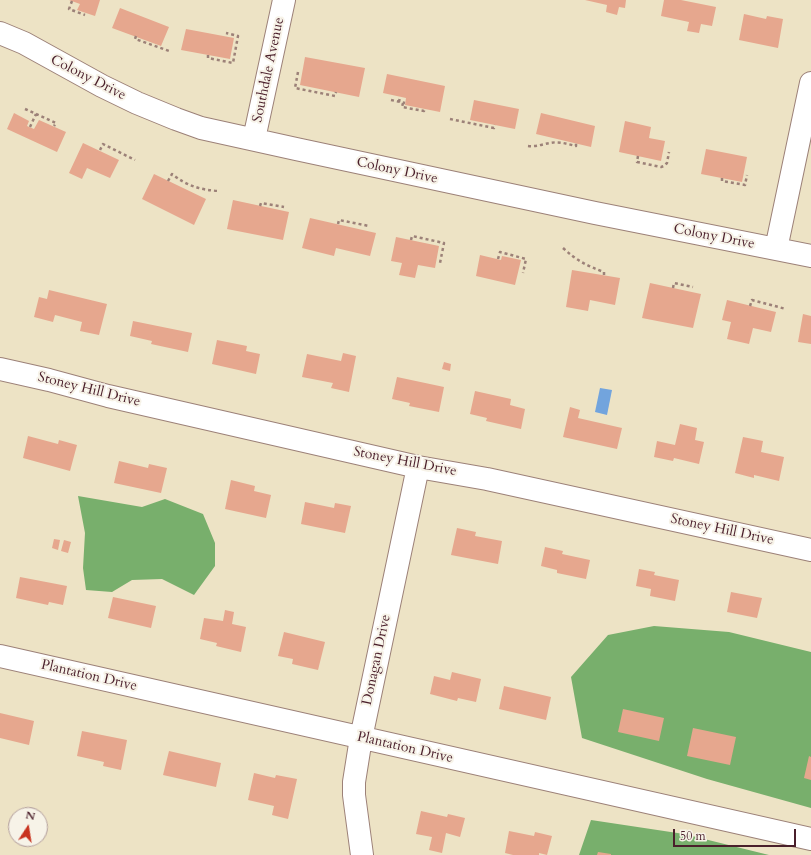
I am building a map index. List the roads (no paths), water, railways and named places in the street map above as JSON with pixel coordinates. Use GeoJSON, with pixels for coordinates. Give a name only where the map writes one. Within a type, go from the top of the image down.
{"type":"FeatureCollection","features":[{"type":"Feature","properties":{"kind":"street","name":"Southdale Avenue"},"geometry":{"type":"LineString","coordinates":[[254,139],[284,0]]}},
{"type":"Feature","properties":{"kind":"street","name":"Colony Drive"},"geometry":{"type":"LineString","coordinates":[[0,33],[24,43],[102,86],[170,117],[201,128],[595,213],[811,256]]}},
{"type":"Feature","properties":{"kind":"street"},"geometry":{"type":"LineString","coordinates":[[776,249],[811,83]]}},
{"type":"Feature","properties":{"kind":"street","name":"Stoney Hill Drive"},"geometry":{"type":"LineString","coordinates":[[0,369],[49,380],[108,396],[418,467],[487,479],[811,550]]}},
{"type":"Feature","properties":{"kind":"street","name":"Donagan Drive"},"geometry":{"type":"LineString","coordinates":[[362,855],[354,795],[354,782],[361,738],[418,467]]}},
{"type":"Feature","properties":{"kind":"street","name":"Plantation Drive"},"geometry":{"type":"LineString","coordinates":[[0,656],[811,839]]}},
{"type":"Feature","properties":{"kind":"water"},"geometry":{"type":"Polygon","coordinates":[[[600,388],[612,390],[607,415],[595,412],[600,388]]]}}]}
